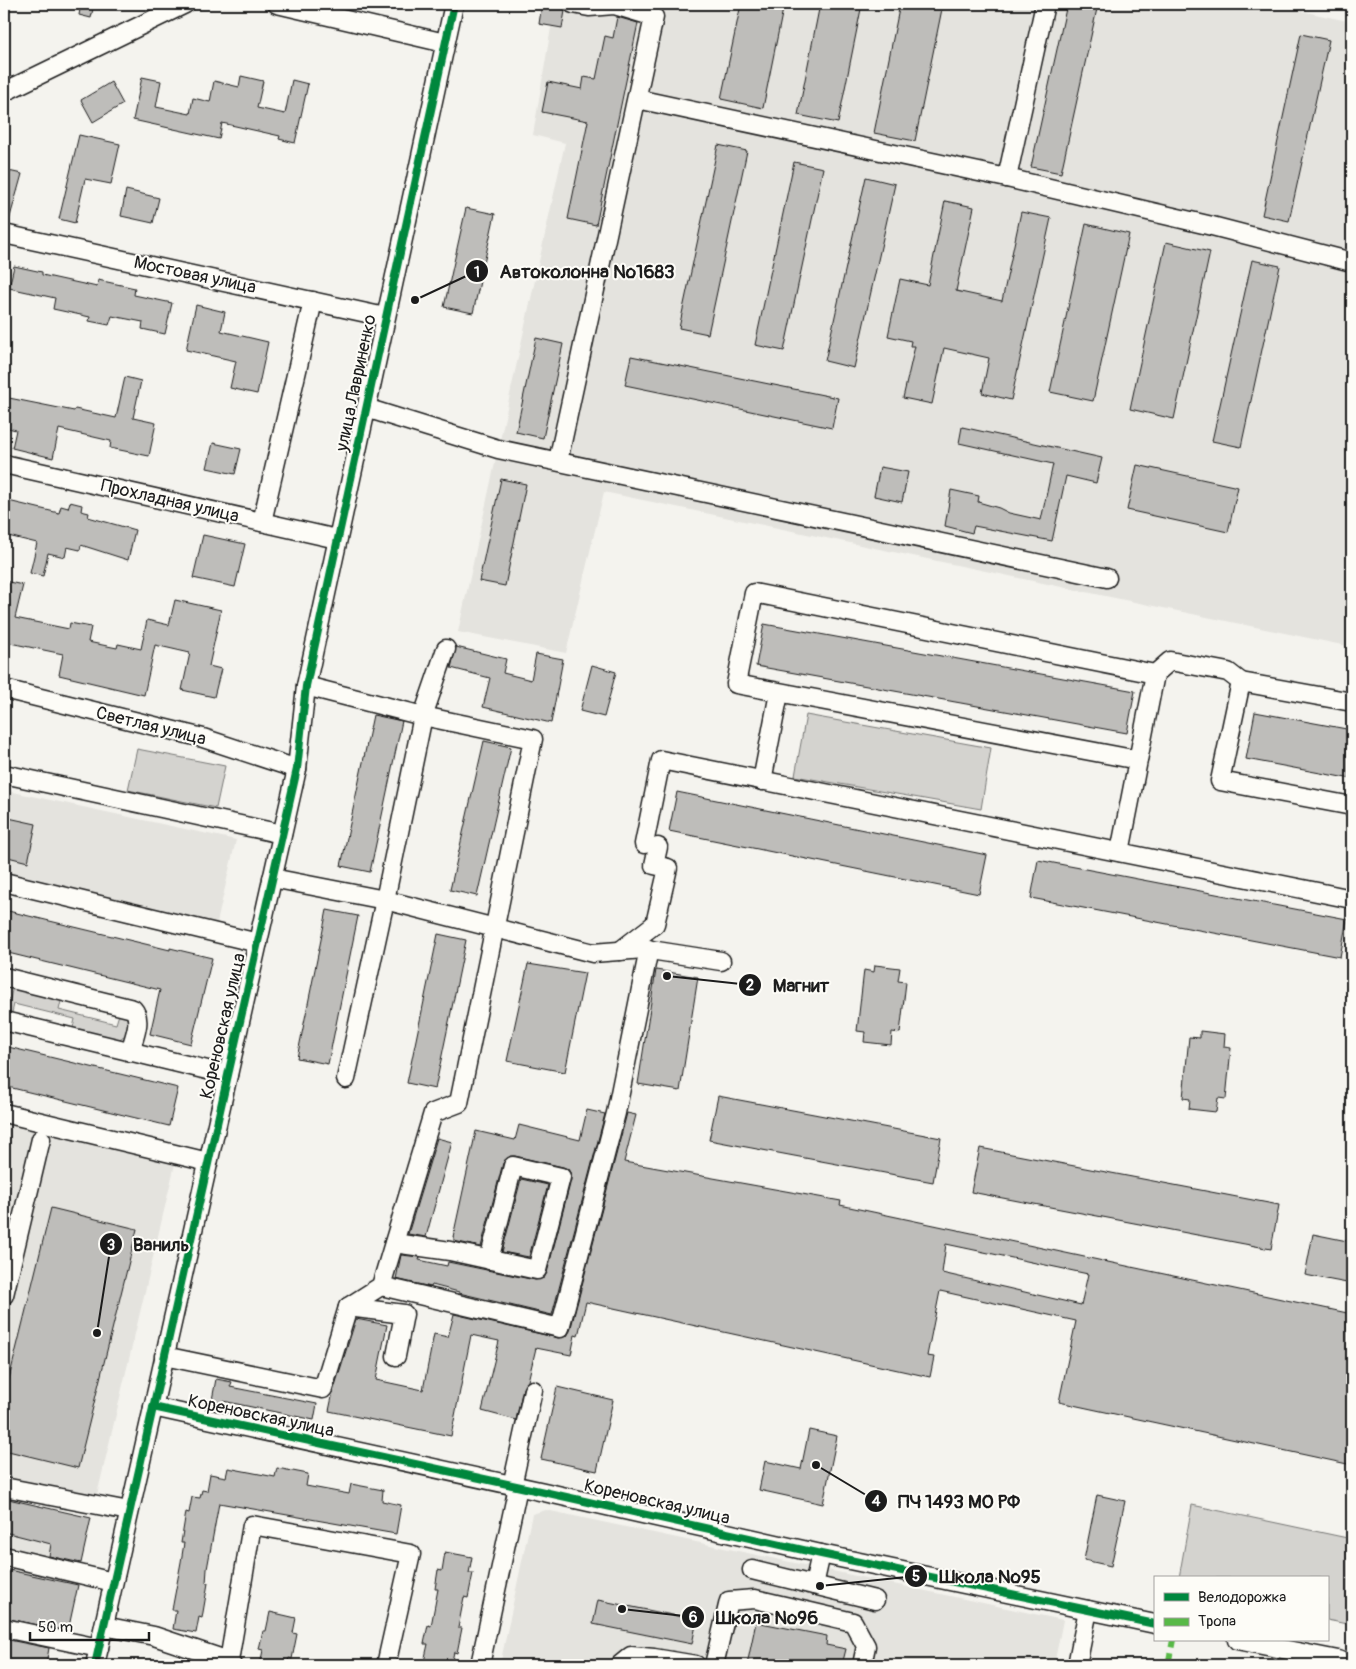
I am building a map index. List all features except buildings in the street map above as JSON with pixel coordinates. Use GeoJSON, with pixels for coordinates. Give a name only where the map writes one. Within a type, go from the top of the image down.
{"type":"FeatureCollection","features":[{"type":"Feature","properties":{"kind":"street"},"geometry":{"type":"LineString","coordinates":[[4,92],[185,4]]}},
{"type":"Feature","properties":{"kind":"street"},"geometry":{"type":"LineString","coordinates":[[277,4],[445,43]]}},
{"type":"Feature","properties":{"kind":"street","name":"улица Лавриненко"},"geometry":{"type":"LineString","coordinates":[[296,769],[306,686],[454,4]]}},
{"type":"Feature","properties":{"kind":"street"},"geometry":{"type":"LineString","coordinates":[[558,461],[654,17],[614,6],[589,8],[573,4]]}},
{"type":"Feature","properties":{"kind":"street"},"geometry":{"type":"LineString","coordinates":[[1007,178],[1045,4]]}},
{"type":"Feature","properties":{"kind":"street"},"geometry":{"type":"LineString","coordinates":[[637,99],[1007,178],[1212,226],[1352,262]]}},
{"type":"Feature","properties":{"kind":"street","name":"Мостовая улица"},"geometry":{"type":"LineString","coordinates":[[4,234],[386,317]]}},
{"type":"Feature","properties":{"kind":"street"},"geometry":{"type":"LineString","coordinates":[[262,522],[313,301]]}},
{"type":"Feature","properties":{"kind":"street"},"geometry":{"type":"LineString","coordinates":[[366,408],[498,448],[1107,578]]}},
{"type":"Feature","properties":{"kind":"street","name":"Прохладная улица"},"geometry":{"type":"LineString","coordinates":[[4,464],[337,539]]}},
{"type":"Feature","properties":{"kind":"street"},"geometry":{"type":"LineString","coordinates":[[1138,760],[736,684],[754,593],[1155,674]]}},
{"type":"Feature","properties":{"kind":"street"},"geometry":{"type":"LineString","coordinates":[[346,1079],[423,716],[446,650]]}},
{"type":"Feature","properties":{"kind":"street"},"geometry":{"type":"LineString","coordinates":[[1120,852],[1155,674],[1170,661],[1228,672],[1241,682],[1352,702]]}},
{"type":"Feature","properties":{"kind":"street"},"geometry":{"type":"LineString","coordinates":[[1241,682],[1220,781],[1352,806]]}},
{"type":"Feature","properties":{"kind":"street"},"geometry":{"type":"LineString","coordinates":[[164,1356],[323,1389],[348,1307],[381,1286],[433,1113],[459,1103],[533,739],[423,716],[306,686]]}},
{"type":"Feature","properties":{"kind":"street","name":"Светлая улица"},"geometry":{"type":"LineString","coordinates":[[4,690],[203,738],[296,769]]}},
{"type":"Feature","properties":{"kind":"street"},"geometry":{"type":"LineString","coordinates":[[762,780],[779,692]]}},
{"type":"Feature","properties":{"kind":"street"},"geometry":{"type":"LineString","coordinates":[[620,951],[656,924],[668,868],[654,865],[651,845],[661,760],[1352,899]]}},
{"type":"Feature","properties":{"kind":"street","name":"Кореновская улица"},"geometry":{"type":"LineString","coordinates":[[95,1665],[296,769]]}},
{"type":"Feature","properties":{"kind":"street"},"geometry":{"type":"LineString","coordinates":[[4,774],[282,834]]}},
{"type":"Feature","properties":{"kind":"street"},"geometry":{"type":"LineString","coordinates":[[272,878],[385,900],[593,953],[649,949],[721,961]]}},
{"type":"Feature","properties":{"kind":"street"},"geometry":{"type":"LineString","coordinates":[[4,882],[258,943]]}},
{"type":"Feature","properties":{"kind":"street"},"geometry":{"type":"LineString","coordinates":[[381,1286],[560,1328],[616,1113],[649,949]]}},
{"type":"Feature","properties":{"kind":"street"},"geometry":{"type":"LineString","coordinates":[[4,977],[133,1009],[137,1014],[138,1020],[130,1052]]}},
{"type":"Feature","properties":{"kind":"street"},"geometry":{"type":"LineString","coordinates":[[4,1021],[228,1075]]}},
{"type":"Feature","properties":{"kind":"street"},"geometry":{"type":"LineString","coordinates":[[4,1113],[208,1162]]}},
{"type":"Feature","properties":{"kind":"street"},"geometry":{"type":"LineString","coordinates":[[4,1295],[41,1139]]}},
{"type":"Feature","properties":{"kind":"street"},"geometry":{"type":"LineString","coordinates":[[394,1243],[450,1251],[489,1260],[537,1270],[560,1177],[513,1166],[489,1260]]}},
{"type":"Feature","properties":{"kind":"street"},"geometry":{"type":"LineString","coordinates":[[348,1307],[404,1314],[396,1356]]}},
{"type":"Feature","properties":{"kind":"street"},"geometry":{"type":"LineString","coordinates":[[480,1665],[533,1390]]}},
{"type":"Feature","properties":{"kind":"street","name":"Кореновская улица"},"geometry":{"type":"LineString","coordinates":[[153,1407],[821,1554],[1154,1624]]}},
{"type":"Feature","properties":{"kind":"street"},"geometry":{"type":"LineString","coordinates":[[4,1487],[130,1511]]}},
{"type":"Feature","properties":{"kind":"street"},"geometry":{"type":"LineString","coordinates":[[104,1626],[154,1636],[230,1663],[252,1525],[411,1554],[386,1665]]}},
{"type":"Feature","properties":{"kind":"street"},"geometry":{"type":"LineString","coordinates":[[814,1586],[821,1554]]}},
{"type":"Feature","properties":{"kind":"street"},"geometry":{"type":"LineString","coordinates":[[4,1556],[113,1582]]}},
{"type":"Feature","properties":{"kind":"street"},"geometry":{"type":"LineString","coordinates":[[752,1570],[875,1600]]}},
{"type":"Feature","properties":{"kind":"street"},"geometry":{"type":"LineString","coordinates":[[714,1665],[729,1601],[755,1599],[853,1622],[866,1646],[862,1665]]}},
{"type":"Feature","properties":{"kind":"street"},"geometry":{"type":"LineString","coordinates":[[1076,1665],[1088,1610]]}},
{"type":"Feature","properties":{"kind":"street"},"geometry":{"type":"LineString","coordinates":[[4,1628],[98,1648]]}},
{"type":"Feature","properties":{"kind":"street"},"geometry":{"type":"LineString","coordinates":[[1247,1642],[1338,1660],[1350,1665]]}},
{"type":"Feature","properties":{"kind":"street"},"geometry":{"type":"LineString","coordinates":[[620,1665],[631,1656],[696,1665]]}},
{"type":"Feature","properties":{"kind":"shaded area"},"geometry":{"type":"Polygon","coordinates":[[[555,4],[1269,4],[1352,22],[1352,647],[604,492],[566,653],[458,632],[565,143],[533,135],[555,4]]]}},
{"type":"Feature","properties":{"kind":"shaded area"},"geometry":{"type":"Polygon","coordinates":[[[806,715],[991,748],[981,809],[795,776],[806,715]]]}},
{"type":"Feature","properties":{"kind":"shaded area"},"geometry":{"type":"Polygon","coordinates":[[[137,749],[225,766],[216,808],[128,790],[137,749]]]}},
{"type":"Feature","properties":{"kind":"shaded area"},"geometry":{"type":"Polygon","coordinates":[[[4,790],[236,840],[216,927],[4,876],[4,790]]]}},
{"type":"Feature","properties":{"kind":"shaded area"},"geometry":{"type":"Polygon","coordinates":[[[13,986],[62,997],[59,1010],[116,1024],[119,1014],[126,1017],[130,1022],[128,1033],[117,1041],[72,1032],[75,1019],[14,1004],[11,1017],[4,1015],[4,998],[10,999],[13,986]]]}},
{"type":"Feature","properties":{"kind":"shaded area"},"geometry":{"type":"Polygon","coordinates":[[[4,1123],[175,1164],[97,1495],[4,1477],[4,1123]]]}},
{"type":"Feature","properties":{"kind":"shaded area"},"geometry":{"type":"Polygon","coordinates":[[[4,1497],[31,1504],[24,1537],[51,1544],[43,1577],[54,1579],[41,1644],[22,1640],[17,1665],[4,1665],[4,1497]]]}},
{"type":"Feature","properties":{"kind":"shaded area"},"geometry":{"type":"Polygon","coordinates":[[[1192,1505],[1352,1539],[1352,1625],[1328,1620],[1328,1576],[1179,1576],[1192,1505]]]}},
{"type":"Feature","properties":{"kind":"shaded area"},"geometry":{"type":"Polygon","coordinates":[[[546,1510],[1063,1620],[1054,1665],[500,1665],[532,1514],[546,1510]]]}},
{"type":"Feature","properties":{"kind":"marked path"},"geometry":{"type":"LineString","coordinates":[[1168,1665],[1173,1642]]}},
{"type":"Feature","properties":{"kind":"cycle path"},"geometry":{"type":"LineString","coordinates":[[95,1665],[297,769],[306,686],[454,4]]}},
{"type":"Feature","properties":{"kind":"cycle path"},"geometry":{"type":"LineString","coordinates":[[153,1407],[821,1554],[1154,1624]]}},
{"type":"Feature","properties":{"kind":"place","name":"Автоколонна №1683"},"geometry":{"type":"Point","coordinates":[415,300]}},
{"type":"Feature","properties":{"kind":"place","name":"Магнит"},"geometry":{"type":"Point","coordinates":[667,976]}},
{"type":"Feature","properties":{"kind":"place","name":"Ваниль"},"geometry":{"type":"Point","coordinates":[97,1333]}},
{"type":"Feature","properties":{"kind":"place","name":"ПЧ 1493 МО РФ"},"geometry":{"type":"Point","coordinates":[816,1465]}},
{"type":"Feature","properties":{"kind":"place","name":"Школа №95"},"geometry":{"type":"Point","coordinates":[820,1586]}},
{"type":"Feature","properties":{"kind":"place","name":"Школа №96"},"geometry":{"type":"Point","coordinates":[622,1609]}}]}
